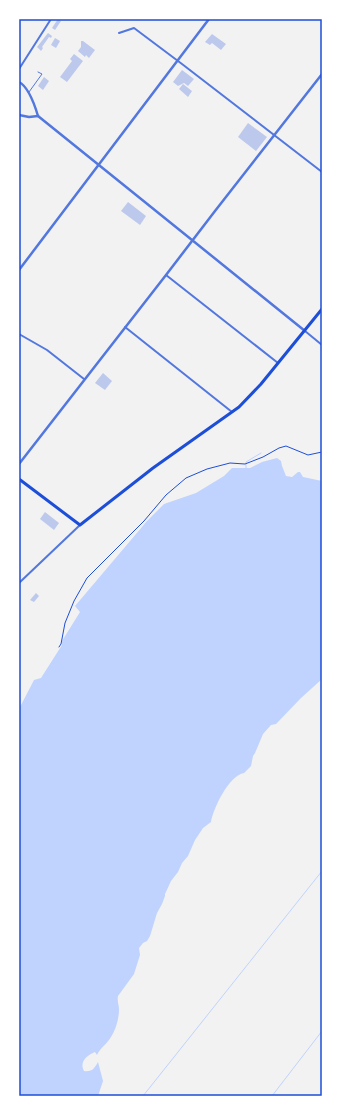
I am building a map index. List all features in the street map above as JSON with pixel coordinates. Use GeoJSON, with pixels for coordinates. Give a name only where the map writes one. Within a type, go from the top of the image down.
{"type":"FeatureCollection","features":[{"type":"Feature","properties":{"kind":"main road"},"geometry":{"type":"LineString","coordinates":[[19,479],[80,525],[148,472],[232,412],[261,384],[322,309]]}},
{"type":"Feature","properties":{"kind":"street"},"geometry":{"type":"LineString","coordinates":[[19,69],[52,19]]}},
{"type":"Feature","properties":{"kind":"street"},"geometry":{"type":"LineString","coordinates":[[19,270],[178,61],[208,19]]}},
{"type":"Feature","properties":{"kind":"street"},"geometry":{"type":"LineString","coordinates":[[118,33],[134,28],[322,172]]}},
{"type":"Feature","properties":{"kind":"street"},"geometry":{"type":"LineString","coordinates":[[19,464],[322,74]]}},
{"type":"Feature","properties":{"kind":"street"},"geometry":{"type":"LineString","coordinates":[[19,82],[24,85],[34,103],[38,116],[322,345]]}},
{"type":"Feature","properties":{"kind":"street"},"geometry":{"type":"LineString","coordinates":[[19,115],[29,117],[38,116]]}},
{"type":"Feature","properties":{"kind":"street"},"geometry":{"type":"LineString","coordinates":[[166,275],[278,363]]}},
{"type":"Feature","properties":{"kind":"street"},"geometry":{"type":"LineString","coordinates":[[126,327],[232,412]]}},
{"type":"Feature","properties":{"kind":"street"},"geometry":{"type":"LineString","coordinates":[[19,334],[47,350],[84,379]]}},
{"type":"Feature","properties":{"kind":"street"},"geometry":{"type":"LineString","coordinates":[[19,583],[80,525]]}},
{"type":"Feature","properties":{"kind":"lane"},"geometry":{"type":"LineString","coordinates":[[28,93],[42,74],[38,72]]}},
{"type":"Feature","properties":{"kind":"path"},"geometry":{"type":"LineString","coordinates":[[60,647],[65,623],[74,601],[87,578],[144,521],[166,495],[186,478],[207,469],[230,463],[246,464],[286,446],[308,455],[322,452]]}},
{"type":"Feature","properties":{"kind":"water"},"geometry":{"type":"Polygon","coordinates":[[[277,458],[281,461],[286,476],[292,477],[300,472],[303,477],[322,481],[322,679],[276,724],[271,725],[263,734],[253,756],[251,766],[244,773],[238,775],[227,786],[218,801],[211,822],[203,828],[195,840],[188,856],[171,881],[157,913],[150,936],[139,948],[140,955],[134,974],[118,996],[119,1009],[117,1024],[113,1034],[97,1055],[95,1052],[92,1053],[83,1062],[82,1065],[84,1071],[89,1071],[92,1070],[98,1062],[103,1081],[98,1096],[19,1096],[19,709],[34,680],[41,678],[62,645],[62,641],[80,612],[75,606],[147,521],[164,504],[196,493],[224,476],[232,468],[250,468],[262,462],[277,458]]]}},
{"type":"Feature","properties":{"kind":"building"},"geometry":{"type":"Polygon","coordinates":[[[58,19],[61,21],[55,30],[52,28],[58,19]]]}},
{"type":"Feature","properties":{"kind":"building"},"geometry":{"type":"Polygon","coordinates":[[[48,33],[52,36],[51,38],[49,37],[41,51],[37,47],[48,33]]]}},
{"type":"Feature","properties":{"kind":"building"},"geometry":{"type":"Polygon","coordinates":[[[212,34],[226,44],[221,50],[212,43],[210,45],[205,42],[212,34]]]}},
{"type":"Feature","properties":{"kind":"building"},"geometry":{"type":"Polygon","coordinates":[[[55,38],[60,41],[56,48],[51,45],[55,38]]]}},
{"type":"Feature","properties":{"kind":"building"},"geometry":{"type":"Polygon","coordinates":[[[81,41],[95,50],[89,58],[86,55],[85,57],[78,51],[81,47],[81,41]]]}},
{"type":"Feature","properties":{"kind":"building"},"geometry":{"type":"Polygon","coordinates":[[[74,54],[83,61],[67,82],[60,77],[72,61],[70,59],[74,54]]]}},
{"type":"Feature","properties":{"kind":"building"},"geometry":{"type":"Polygon","coordinates":[[[182,70],[194,79],[188,86],[184,83],[178,86],[173,82],[182,70]]]}},
{"type":"Feature","properties":{"kind":"building"},"geometry":{"type":"Polygon","coordinates":[[[44,77],[49,81],[43,90],[38,86],[44,77]]]}},
{"type":"Feature","properties":{"kind":"building"},"geometry":{"type":"Polygon","coordinates":[[[183,84],[192,91],[188,97],[179,89],[183,84]]]}},
{"type":"Feature","properties":{"kind":"building"},"geometry":{"type":"Polygon","coordinates":[[[248,123],[267,137],[256,151],[238,137],[248,123]]]}},
{"type":"Feature","properties":{"kind":"building"},"geometry":{"type":"Polygon","coordinates":[[[128,202],[146,216],[140,225],[121,211],[128,202]]]}},
{"type":"Feature","properties":{"kind":"building"},"geometry":{"type":"Polygon","coordinates":[[[103,373],[112,381],[105,390],[95,383],[103,373]]]}},
{"type":"Feature","properties":{"kind":"building"},"geometry":{"type":"Polygon","coordinates":[[[45,512],[59,523],[54,530],[40,519],[45,512]]]}},
{"type":"Feature","properties":{"kind":"building"},"geometry":{"type":"Polygon","coordinates":[[[36,593],[39,596],[34,602],[30,600],[36,593]]]}},
{"type":"Feature","properties":{"kind":"waterway"},"geometry":{"type":"LineString","coordinates":[[246,468],[246,462],[261,453]]}},
{"type":"Feature","properties":{"kind":"waterway"},"geometry":{"type":"LineString","coordinates":[[143,1096],[322,871]]}},
{"type":"Feature","properties":{"kind":"waterway"},"geometry":{"type":"LineString","coordinates":[[272,1096],[322,1031]]}}]}
